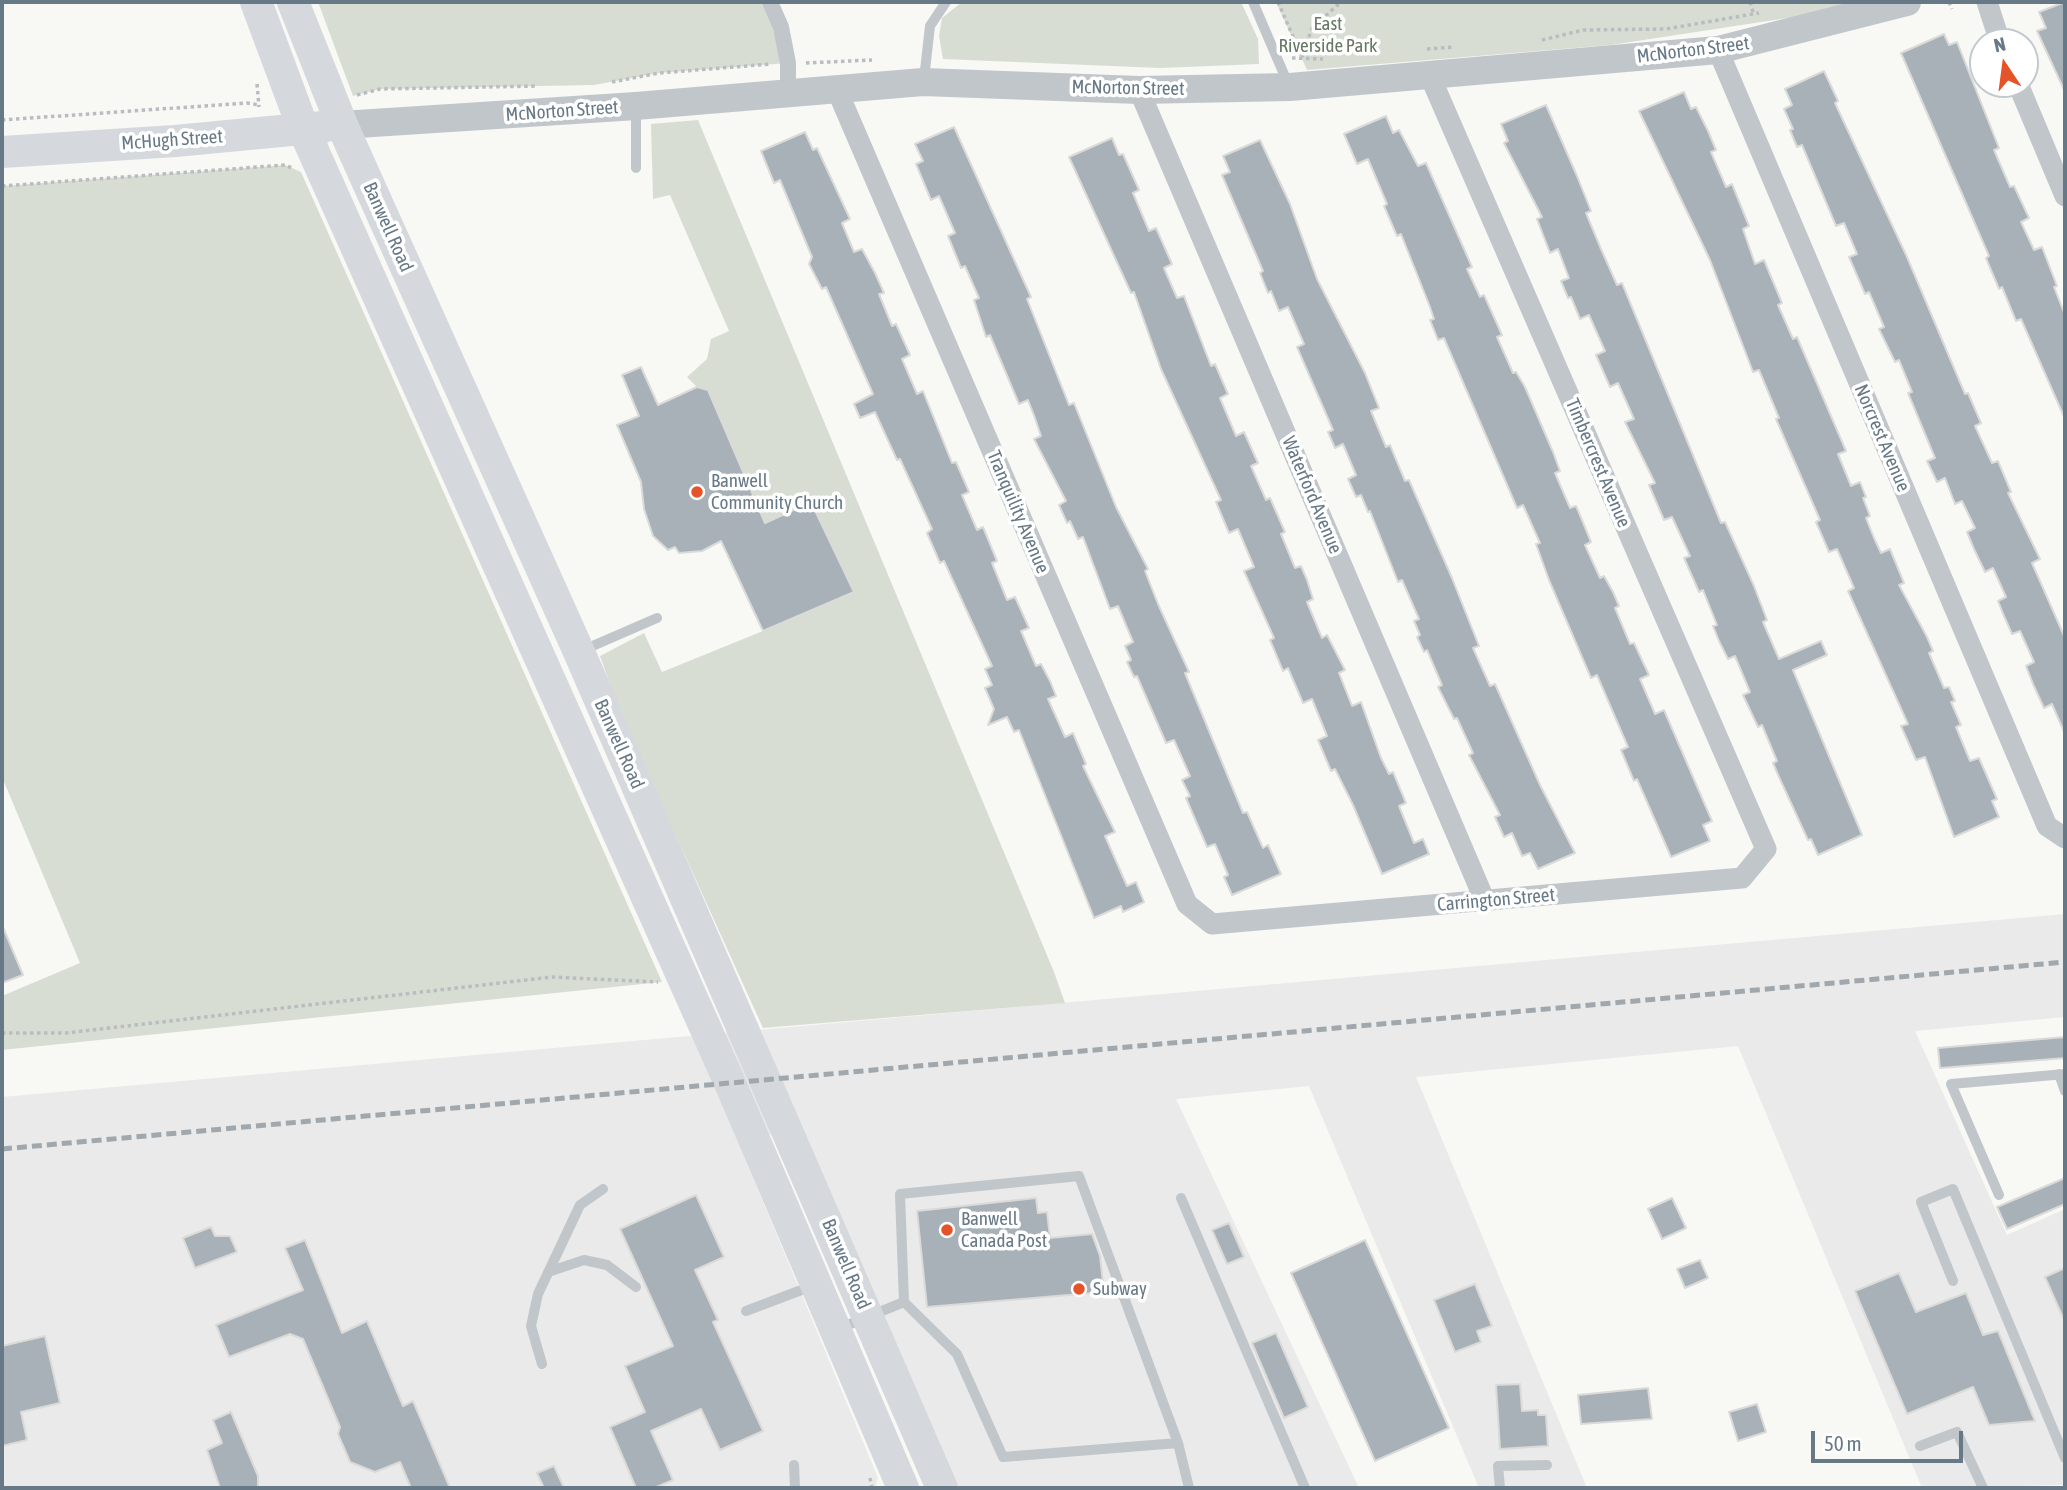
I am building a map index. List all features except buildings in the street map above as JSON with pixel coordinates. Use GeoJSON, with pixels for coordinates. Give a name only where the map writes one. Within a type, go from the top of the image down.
{"type":"FeatureCollection","features":[{"type":"Feature","properties":{"kind":"main road","name":"Banwell Road"},"geometry":{"type":"LineString","coordinates":[[256,2],[303,128],[730,1083],[903,1488]]}},
{"type":"Feature","properties":{"kind":"main road","name":"Banwell Road"},"geometry":{"type":"LineString","coordinates":[[293,2],[342,125],[579,652],[942,1488]]}},
{"type":"Feature","properties":{"kind":"main road","name":"McHugh Street"},"geometry":{"type":"LineString","coordinates":[[2,152],[342,125]]}},
{"type":"Feature","properties":{"kind":"street"},"geometry":{"type":"LineString","coordinates":[[770,2],[781,27],[788,63],[788,93]]}},
{"type":"Feature","properties":{"kind":"street","name":"McNorton Street"},"geometry":{"type":"LineString","coordinates":[[342,125],[636,106],[923,82],[1139,90],[1290,87],[1430,76],[1718,50],[1907,2]]}},
{"type":"Feature","properties":{"kind":"street"},"geometry":{"type":"LineString","coordinates":[[1987,2],[1995,28]]}},
{"type":"Feature","properties":{"kind":"street","name":"Norcrest Avenue"},"geometry":{"type":"LineString","coordinates":[[1718,50],[2047,826],[2065,838]]}},
{"type":"Feature","properties":{"kind":"street","name":"Timbercrest Avenue"},"geometry":{"type":"LineString","coordinates":[[1430,76],[1766,849]]}},
{"type":"Feature","properties":{"kind":"street","name":"Tranquility Avenue"},"geometry":{"type":"LineString","coordinates":[[837,90],[1187,904],[1212,924]]}},
{"type":"Feature","properties":{"kind":"street","name":"Waterford Avenue"},"geometry":{"type":"LineString","coordinates":[[1139,90],[1485,901]]}},
{"type":"Feature","properties":{"kind":"street"},"geometry":{"type":"LineString","coordinates":[[2024,98],[2065,196]]}},
{"type":"Feature","properties":{"kind":"street","name":"Carrington Street"},"geometry":{"type":"LineString","coordinates":[[1212,924],[1742,878],[1766,849]]}},
{"type":"Feature","properties":{"kind":"lane"},"geometry":{"type":"LineString","coordinates":[[923,82],[930,26],[946,2]]}},
{"type":"Feature","properties":{"kind":"lane"},"geometry":{"type":"LineString","coordinates":[[1253,2],[1290,87]]}},
{"type":"Feature","properties":{"kind":"lane"},"geometry":{"type":"LineString","coordinates":[[636,106],[636,168]]}},
{"type":"Feature","properties":{"kind":"lane"},"geometry":{"type":"LineString","coordinates":[[579,652],[657,618]]}},
{"type":"Feature","properties":{"kind":"lane"},"geometry":{"type":"LineString","coordinates":[[1999,1195],[1951,1084],[2062,1074],[2065,1091]]}},
{"type":"Feature","properties":{"kind":"lane"},"geometry":{"type":"LineString","coordinates":[[1178,1443],[1003,1457],[957,1354],[904,1302],[900,1194],[1079,1176],[1178,1443],[1189,1488]]}},
{"type":"Feature","properties":{"kind":"lane"},"geometry":{"type":"LineString","coordinates":[[542,1364],[531,1326],[538,1294],[580,1205],[603,1189]]}},
{"type":"Feature","properties":{"kind":"lane"},"geometry":{"type":"LineString","coordinates":[[1954,1281],[1921,1202],[1953,1189],[2065,1458]]}},
{"type":"Feature","properties":{"kind":"lane"},"geometry":{"type":"LineString","coordinates":[[1181,1198],[1306,1488]]}},
{"type":"Feature","properties":{"kind":"lane"},"geometry":{"type":"LineString","coordinates":[[548,1272],[584,1260],[607,1265],[636,1287]]}},
{"type":"Feature","properties":{"kind":"lane"},"geometry":{"type":"LineString","coordinates":[[746,1311],[816,1284]]}},
{"type":"Feature","properties":{"kind":"lane"},"geometry":{"type":"LineString","coordinates":[[836,1331],[904,1302]]}},
{"type":"Feature","properties":{"kind":"lane"},"geometry":{"type":"LineString","coordinates":[[1920,1446],[1956,1432],[1983,1488]]}},
{"type":"Feature","properties":{"kind":"lane"},"geometry":{"type":"LineString","coordinates":[[794,1465],[795,1488]]}},
{"type":"Feature","properties":{"kind":"lane"},"geometry":{"type":"LineString","coordinates":[[1500,1488],[1498,1466],[1547,1465]]}},
{"type":"Feature","properties":{"kind":"path"},"geometry":{"type":"LineString","coordinates":[[1278,2],[1302,57]]}},
{"type":"Feature","properties":{"kind":"path"},"geometry":{"type":"LineString","coordinates":[[1302,57],[1312,28],[1341,2]]}},
{"type":"Feature","properties":{"kind":"path"},"geometry":{"type":"LineString","coordinates":[[1949,2],[1952,9]]}},
{"type":"Feature","properties":{"kind":"path"},"geometry":{"type":"LineString","coordinates":[[1530,42],[1583,30],[1666,29],[1769,11]]}},
{"type":"Feature","properties":{"kind":"path"},"geometry":{"type":"LineString","coordinates":[[1416,51],[1465,47]]}},
{"type":"Feature","properties":{"kind":"path"},"geometry":{"type":"LineString","coordinates":[[1278,61],[1302,57],[1325,59]]}},
{"type":"Feature","properties":{"kind":"path"},"geometry":{"type":"LineString","coordinates":[[607,82],[659,73],[788,63],[884,60]]}},
{"type":"Feature","properties":{"kind":"path"},"geometry":{"type":"LineString","coordinates":[[353,96],[380,89],[546,86]]}},
{"type":"Feature","properties":{"kind":"path"},"geometry":{"type":"LineString","coordinates":[[2,120],[247,103],[258,105]]}},
{"type":"Feature","properties":{"kind":"path"},"geometry":{"type":"LineString","coordinates":[[2,186],[285,164],[301,172]]}},
{"type":"Feature","properties":{"kind":"path"},"geometry":{"type":"LineString","coordinates":[[2,1033],[66,1033],[552,977],[662,982]]}},
{"type":"Feature","properties":{"kind":"shaded area"},"geometry":{"type":"Polygon","coordinates":[[[2065,914],[2065,1017],[1915,1031],[2007,1235],[2065,1209],[2065,1485],[1922,1488],[1738,1046],[1416,1077],[1587,1488],[1479,1488],[1309,1086],[1176,1099],[1359,1488],[954,1488],[800,1132],[736,1137],[878,1478],[875,1488],[2,1488],[2,1097],[2065,914]]]}},
{"type":"Feature","properties":{"kind":"green space"},"geometry":{"type":"Polygon","coordinates":[[[318,2],[770,2],[788,63],[659,73],[594,85],[380,89],[353,96],[318,2]]]}},
{"type":"Feature","properties":{"kind":"green space"},"geometry":{"type":"Polygon","coordinates":[[[962,2],[1241,2],[1258,39],[1259,64],[1160,68],[943,59],[939,36],[942,18],[962,2]]]}},
{"type":"Feature","properties":{"kind":"green space","name":"East Riverside Park"},"geometry":{"type":"Polygon","coordinates":[[[1276,2],[1866,2],[1807,15],[1611,45],[1307,70],[1276,2]]]}},
{"type":"Feature","properties":{"kind":"green space"},"geometry":{"type":"Polygon","coordinates":[[[698,120],[1065,1003],[763,1028],[619,710],[600,656],[644,633],[662,672],[763,631],[765,523],[708,391],[697,387],[687,377],[707,359],[711,339],[729,331],[670,195],[653,199],[651,124],[698,120]]]}},
{"type":"Feature","properties":{"kind":"green space"},"geometry":{"type":"Polygon","coordinates":[[[285,165],[301,172],[662,982],[2,1050],[2,996],[80,963],[2,777],[2,186],[285,165]]]}},
{"type":"Feature","properties":{"kind":"railway"},"geometry":{"type":"LineString","coordinates":[[2,1149],[2065,962]]}},
{"type":"Feature","properties":{"kind":"place","name":"Banwell Community Church"},"geometry":{"type":"Point","coordinates":[697,492]}},
{"type":"Feature","properties":{"kind":"place","name":"Banwell Canada Post"},"geometry":{"type":"Point","coordinates":[947,1230]}},
{"type":"Feature","properties":{"kind":"place","name":"Subway"},"geometry":{"type":"Point","coordinates":[1079,1289]}}]}
